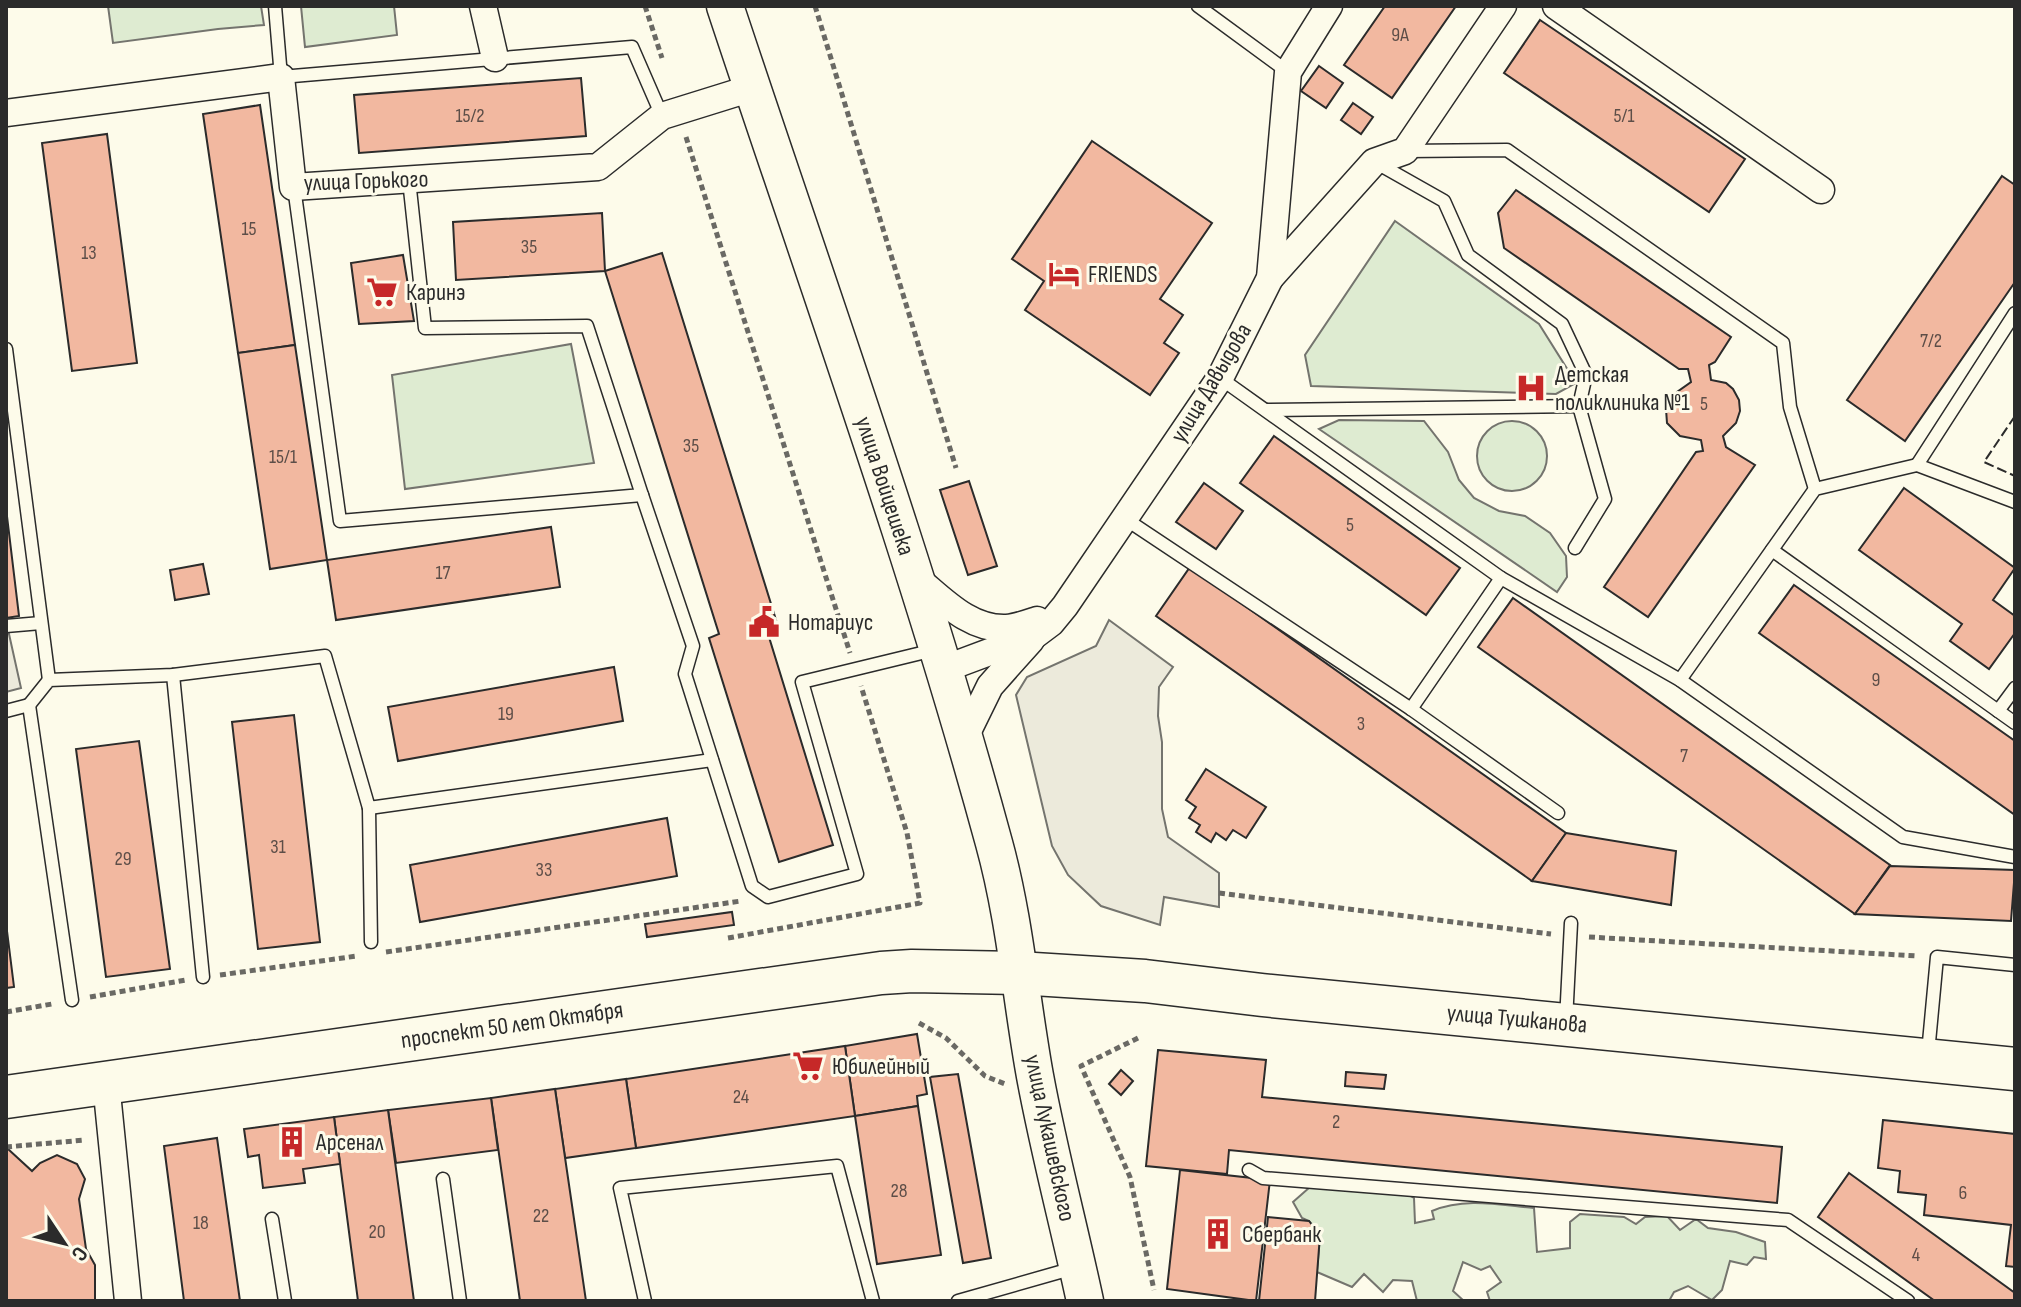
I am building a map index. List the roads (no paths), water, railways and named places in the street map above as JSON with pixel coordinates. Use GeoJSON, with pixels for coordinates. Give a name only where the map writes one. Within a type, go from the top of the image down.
{"type":"FeatureCollection","features":[{"type":"Feature","properties":{"kind":"main road","name":"улица Войцешека"},"geometry":{"type":"LineString","coordinates":[[725,6],[941,659],[995,847],[1018,973]]}},
{"type":"Feature","properties":{"kind":"main road","name":"проспект 50 лет Октября"},"geometry":{"type":"LineString","coordinates":[[6,1097],[881,973],[1018,973]]}},
{"type":"Feature","properties":{"kind":"main road","name":"улица Тушканова"},"geometry":{"type":"LineString","coordinates":[[1018,973],[1145,981],[2015,1069]]}},
{"type":"Feature","properties":{"kind":"main road","name":"улица Лукашевского"},"geometry":{"type":"LineString","coordinates":[[1018,973],[1037,1088],[1081,1284]]}},
{"type":"Feature","properties":{"kind":"street"},"geometry":{"type":"LineString","coordinates":[[483,6],[495,58]]}},
{"type":"Feature","properties":{"kind":"street","name":"улица Давыдова"},"geometry":{"type":"LineString","coordinates":[[941,659],[1035,635],[1051,623],[1220,378],[1270,278],[1288,72],[1329,6]]}},
{"type":"Feature","properties":{"kind":"street"},"geometry":{"type":"LineString","coordinates":[[1270,278],[1374,162],[1405,151],[1503,6]]}},
{"type":"Feature","properties":{"kind":"street"},"geometry":{"type":"LineString","coordinates":[[1556,6],[1821,190]]}},
{"type":"Feature","properties":{"kind":"street"},"geometry":{"type":"LineString","coordinates":[[6,113],[281,77]]}},
{"type":"Feature","properties":{"kind":"street","name":"улица Горького"},"geometry":{"type":"LineString","coordinates":[[281,77],[293,187],[598,167],[670,113],[752,88]]}},
{"type":"Feature","properties":{"kind":"street"},"geometry":{"type":"LineString","coordinates":[[915,577],[965,618],[985,626],[1008,628],[1050,617],[1065,606]]}},
{"type":"Feature","properties":{"kind":"street"},"geometry":{"type":"LineString","coordinates":[[964,739],[990,686],[1035,635]]}},
{"type":"Feature","properties":{"kind":"street"},"geometry":{"type":"LineString","coordinates":[[106,1083],[128,1301]]}},
{"type":"Feature","properties":{"kind":"lane"},"geometry":{"type":"LineString","coordinates":[[275,6],[281,77],[632,47],[670,113]]}},
{"type":"Feature","properties":{"kind":"lane"},"geometry":{"type":"LineString","coordinates":[[1198,6],[1288,72]]}},
{"type":"Feature","properties":{"kind":"lane"},"geometry":{"type":"LineString","coordinates":[[1405,151],[1507,150],[1783,343],[1790,407],[1815,489]]}},
{"type":"Feature","properties":{"kind":"lane"},"geometry":{"type":"LineString","coordinates":[[1374,162],[1444,201],[1468,255],[1562,324],[1586,375],[1579,406],[1605,499],[1575,548]]}},
{"type":"Feature","properties":{"kind":"lane"},"geometry":{"type":"LineString","coordinates":[[409,180],[425,328],[587,326],[693,646],[685,674],[752,886],[768,897],[857,874],[802,682],[855,669],[941,659]]}},
{"type":"Feature","properties":{"kind":"lane"},"geometry":{"type":"LineString","coordinates":[[293,187],[340,521],[642,495]]}},
{"type":"Feature","properties":{"kind":"lane"},"geometry":{"type":"LineString","coordinates":[[1917,465],[2015,313]]}},
{"type":"Feature","properties":{"kind":"lane"},"geometry":{"type":"LineString","coordinates":[[6,349],[49,680],[29,705],[6,711]]}},
{"type":"Feature","properties":{"kind":"lane"},"geometry":{"type":"LineString","coordinates":[[1220,378],[1501,578],[1680,680],[1903,837],[2015,857]]}},
{"type":"Feature","properties":{"kind":"lane"},"geometry":{"type":"LineString","coordinates":[[1266,410],[1579,406]]}},
{"type":"Feature","properties":{"kind":"lane"},"geometry":{"type":"LineString","coordinates":[[1680,680],[1815,489],[1917,465],[2015,502]]}},
{"type":"Feature","properties":{"kind":"lane"},"geometry":{"type":"LineString","coordinates":[[1124,518],[1411,709],[1558,813]]}},
{"type":"Feature","properties":{"kind":"lane"},"geometry":{"type":"LineString","coordinates":[[1772,550],[2015,723]]}},
{"type":"Feature","properties":{"kind":"lane"},"geometry":{"type":"LineString","coordinates":[[1411,709],[1501,578]]}},
{"type":"Feature","properties":{"kind":"lane"},"geometry":{"type":"LineString","coordinates":[[6,626],[41,623]]}},
{"type":"Feature","properties":{"kind":"lane"},"geometry":{"type":"LineString","coordinates":[[49,680],[173,675],[325,656],[369,808],[371,942]]}},
{"type":"Feature","properties":{"kind":"lane"},"geometry":{"type":"LineString","coordinates":[[173,675],[203,977]]}},
{"type":"Feature","properties":{"kind":"lane"},"geometry":{"type":"LineString","coordinates":[[1998,711],[2015,688]]}},
{"type":"Feature","properties":{"kind":"lane"},"geometry":{"type":"LineString","coordinates":[[29,705],[72,1000]]}},
{"type":"Feature","properties":{"kind":"lane"},"geometry":{"type":"LineString","coordinates":[[369,808],[712,760]]}},
{"type":"Feature","properties":{"kind":"lane"},"geometry":{"type":"LineString","coordinates":[[1566,1024],[1572,930]]}},
{"type":"Feature","properties":{"kind":"lane"},"geometry":{"type":"LineString","coordinates":[[1927,1060],[1937,957],[2015,965]]}},
{"type":"Feature","properties":{"kind":"lane"},"geometry":{"type":"LineString","coordinates":[[645,1301],[620,1188],[837,1166],[873,1301]]}},
{"type":"Feature","properties":{"kind":"lane"},"geometry":{"type":"LineString","coordinates":[[1249,1170],[1263,1178],[1788,1220],[1908,1301]]}},
{"type":"Feature","properties":{"kind":"lane"},"geometry":{"type":"LineString","coordinates":[[443,1179],[460,1301]]}},
{"type":"Feature","properties":{"kind":"lane"},"geometry":{"type":"LineString","coordinates":[[272,1219],[285,1301]]}},
{"type":"Feature","properties":{"kind":"lane"},"geometry":{"type":"LineString","coordinates":[[958,1301],[1081,1284]]}},
{"type":"Feature","properties":{"kind":"place","name":"FRIENDS"},"geometry":{"type":"Point","coordinates":[1064,274]}},
{"type":"Feature","properties":{"kind":"place","name":"Каринэ"},"geometry":{"type":"Point","coordinates":[382,292]}},
{"type":"Feature","properties":{"kind":"place","name":"Детская поликлиника №1"},"geometry":{"type":"Point","coordinates":[1531,388]}},
{"type":"Feature","properties":{"kind":"place","name":"Нотариус"},"geometry":{"type":"Point","coordinates":[764,622]}},
{"type":"Feature","properties":{"kind":"place","name":"Юбилейный"},"geometry":{"type":"Point","coordinates":[808,1066]}},
{"type":"Feature","properties":{"kind":"place","name":"Арсенал"},"geometry":{"type":"Point","coordinates":[292,1142]}},
{"type":"Feature","properties":{"kind":"place","name":"Сбербанк"},"geometry":{"type":"Point","coordinates":[1218,1234]}}]}
